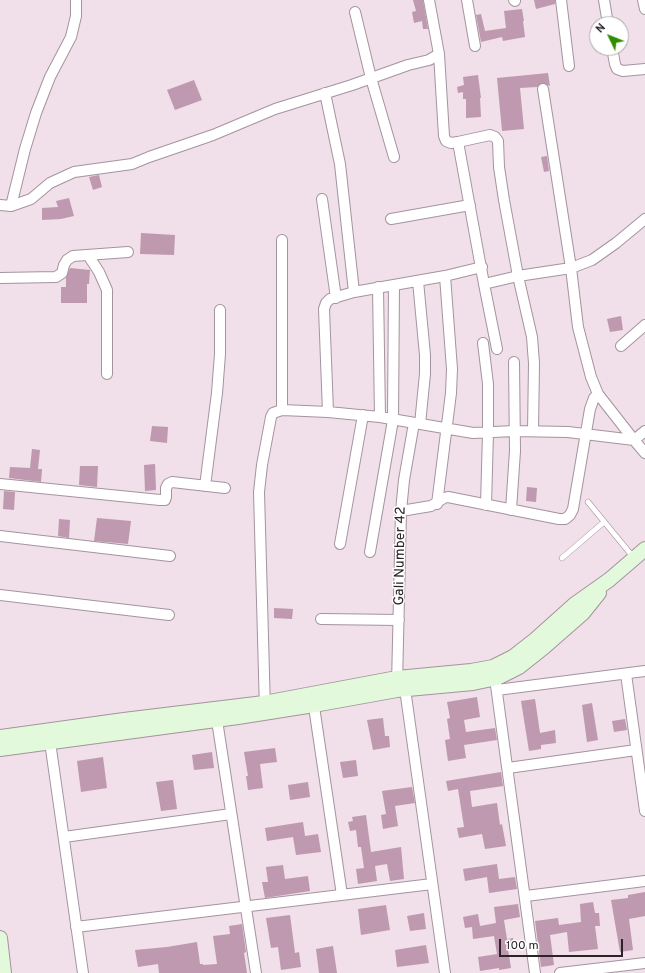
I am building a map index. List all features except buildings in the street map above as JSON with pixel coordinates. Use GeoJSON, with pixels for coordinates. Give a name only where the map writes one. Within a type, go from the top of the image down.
{"type":"FeatureCollection","features":[{"type":"Feature","properties":{"kind":"street"},"geometry":{"type":"LineString","coordinates":[[11,206],[36,112],[50,77],[70,37],[76,16],[76,0]]}},
{"type":"Feature","properties":{"kind":"street"},"geometry":{"type":"LineString","coordinates":[[430,0],[439,54],[444,136],[446,141],[451,143],[490,135],[495,137],[498,141],[499,167],[504,200],[518,276],[532,336],[534,363],[533,431]]}},
{"type":"Feature","properties":{"kind":"street"},"geometry":{"type":"LineString","coordinates":[[467,0],[475,46]]}},
{"type":"Feature","properties":{"kind":"street"},"geometry":{"type":"LineString","coordinates":[[561,0],[569,66]]}},
{"type":"Feature","properties":{"kind":"street"},"geometry":{"type":"LineString","coordinates":[[604,0],[607,16]]}},
{"type":"Feature","properties":{"kind":"street"},"geometry":{"type":"LineString","coordinates":[[643,0],[645,9]]}},
{"type":"Feature","properties":{"kind":"street"},"geometry":{"type":"LineString","coordinates":[[355,12],[371,78],[394,157]]}},
{"type":"Feature","properties":{"kind":"street"},"geometry":{"type":"LineString","coordinates":[[0,205],[11,206],[31,199],[50,183],[74,172],[132,164],[213,135],[275,109],[352,85],[408,65],[429,60],[439,54]]}},
{"type":"Feature","properties":{"kind":"street"},"geometry":{"type":"LineString","coordinates":[[614,56],[617,69],[623,71],[645,70]]}},
{"type":"Feature","properties":{"kind":"street"},"geometry":{"type":"LineString","coordinates":[[543,89],[571,268],[578,327],[591,377],[598,394],[645,453]]}},
{"type":"Feature","properties":{"kind":"street"},"geometry":{"type":"LineString","coordinates":[[325,93],[340,164],[354,292]]}},
{"type":"Feature","properties":{"kind":"street"},"geometry":{"type":"LineString","coordinates":[[458,142],[497,349]]}},
{"type":"Feature","properties":{"kind":"street"},"geometry":{"type":"LineString","coordinates":[[322,199],[336,298]]}},
{"type":"Feature","properties":{"kind":"street"},"geometry":{"type":"LineString","coordinates":[[391,219],[470,205]]}},
{"type":"Feature","properties":{"kind":"street"},"geometry":{"type":"LineString","coordinates":[[484,284],[518,276],[571,268],[592,260],[616,243],[645,219]]}},
{"type":"Feature","properties":{"kind":"street"},"geometry":{"type":"LineString","coordinates":[[282,240],[282,410]]}},
{"type":"Feature","properties":{"kind":"street"},"geometry":{"type":"LineString","coordinates":[[0,278],[56,277],[62,273],[67,260],[73,256],[128,252]]}},
{"type":"Feature","properties":{"kind":"street"},"geometry":{"type":"LineString","coordinates":[[88,255],[99,272],[107,290],[107,374]]}},
{"type":"Feature","properties":{"kind":"street"},"geometry":{"type":"LineString","coordinates":[[328,412],[324,309],[326,303],[330,299],[354,292],[445,276],[482,267]]}},
{"type":"Feature","properties":{"kind":"street"},"geometry":{"type":"LineString","coordinates":[[437,504],[451,393],[452,369],[445,276]]}},
{"type":"Feature","properties":{"kind":"street","name":"Gali Number 42"},"geometry":{"type":"LineString","coordinates":[[418,281],[425,368],[417,423],[404,480],[401,511],[399,620],[400,686],[445,973]]}},
{"type":"Feature","properties":{"kind":"street"},"geometry":{"type":"LineString","coordinates":[[370,552],[393,420],[394,285]]}},
{"type":"Feature","properties":{"kind":"street"},"geometry":{"type":"LineString","coordinates":[[378,288],[380,417]]}},
{"type":"Feature","properties":{"kind":"street"},"geometry":{"type":"LineString","coordinates":[[205,486],[217,393],[220,354],[220,310]]}},
{"type":"Feature","properties":{"kind":"street"},"geometry":{"type":"LineString","coordinates":[[621,346],[645,325]]}},
{"type":"Feature","properties":{"kind":"street"},"geometry":{"type":"LineString","coordinates":[[483,343],[488,384],[486,505]]}},
{"type":"Feature","properties":{"kind":"street"},"geometry":{"type":"LineString","coordinates":[[511,510],[514,471],[514,362]]}},
{"type":"Feature","properties":{"kind":"street"},"geometry":{"type":"LineString","coordinates":[[401,511],[431,506],[437,504],[444,498],[448,498],[565,519],[570,515],[573,509],[592,403],[598,394]]}},
{"type":"Feature","properties":{"kind":"street"},"geometry":{"type":"LineString","coordinates":[[265,708],[259,492],[262,465],[273,413],[282,410],[363,415],[473,433],[514,431],[568,432],[634,440],[645,431]]}},
{"type":"Feature","properties":{"kind":"street"},"geometry":{"type":"LineString","coordinates":[[340,544],[363,415]]}},
{"type":"Feature","properties":{"kind":"street"},"geometry":{"type":"LineString","coordinates":[[0,484],[160,500],[165,500],[166,488],[168,484],[172,482],[225,488]]}},
{"type":"Feature","properties":{"kind":"street"},"geometry":{"type":"LineString","coordinates":[[0,536],[170,556]]}},
{"type":"Feature","properties":{"kind":"street"},"geometry":{"type":"LineString","coordinates":[[0,737],[265,708],[400,686],[493,667],[513,657],[536,639],[575,604],[641,556]]}},
{"type":"Feature","properties":{"kind":"street"},"geometry":{"type":"LineString","coordinates":[[496,684],[543,648],[583,613],[609,580]]}},
{"type":"Feature","properties":{"kind":"street"},"geometry":{"type":"LineString","coordinates":[[0,595],[169,615]]}},
{"type":"Feature","properties":{"kind":"street"},"geometry":{"type":"LineString","coordinates":[[321,619],[399,620]]}},
{"type":"Feature","properties":{"kind":"street"},"geometry":{"type":"LineString","coordinates":[[400,686],[473,683],[496,684],[626,674],[645,671]]}},
{"type":"Feature","properties":{"kind":"street"},"geometry":{"type":"LineString","coordinates":[[626,674],[645,812]]}},
{"type":"Feature","properties":{"kind":"street"},"geometry":{"type":"LineString","coordinates":[[496,684],[526,896],[535,973]]}},
{"type":"Feature","properties":{"kind":"street"},"geometry":{"type":"LineString","coordinates":[[313,700],[342,895]]}},
{"type":"Feature","properties":{"kind":"street"},"geometry":{"type":"LineString","coordinates":[[0,749],[216,714]]}},
{"type":"Feature","properties":{"kind":"street"},"geometry":{"type":"LineString","coordinates":[[216,714],[256,973]]}},
{"type":"Feature","properties":{"kind":"street"},"geometry":{"type":"LineString","coordinates":[[50,742],[83,973]]}},
{"type":"Feature","properties":{"kind":"street"},"geometry":{"type":"LineString","coordinates":[[508,768],[636,750]]}},
{"type":"Feature","properties":{"kind":"street"},"geometry":{"type":"LineString","coordinates":[[64,837],[231,814]]}},
{"type":"Feature","properties":{"kind":"street"},"geometry":{"type":"LineString","coordinates":[[526,896],[645,881]]}},
{"type":"Feature","properties":{"kind":"street"},"geometry":{"type":"LineString","coordinates":[[76,927],[432,884]]}},
{"type":"Feature","properties":{"kind":"street"},"geometry":{"type":"LineString","coordinates":[[0,938],[4,973]]}},
{"type":"Feature","properties":{"kind":"street"},"geometry":{"type":"LineString","coordinates":[[560,973],[645,963]]}},
{"type":"Feature","properties":{"kind":"lane"},"geometry":{"type":"LineString","coordinates":[[588,502],[604,522],[641,556]]}},
{"type":"Feature","properties":{"kind":"lane"},"geometry":{"type":"LineString","coordinates":[[562,558],[604,522]]}}]}
